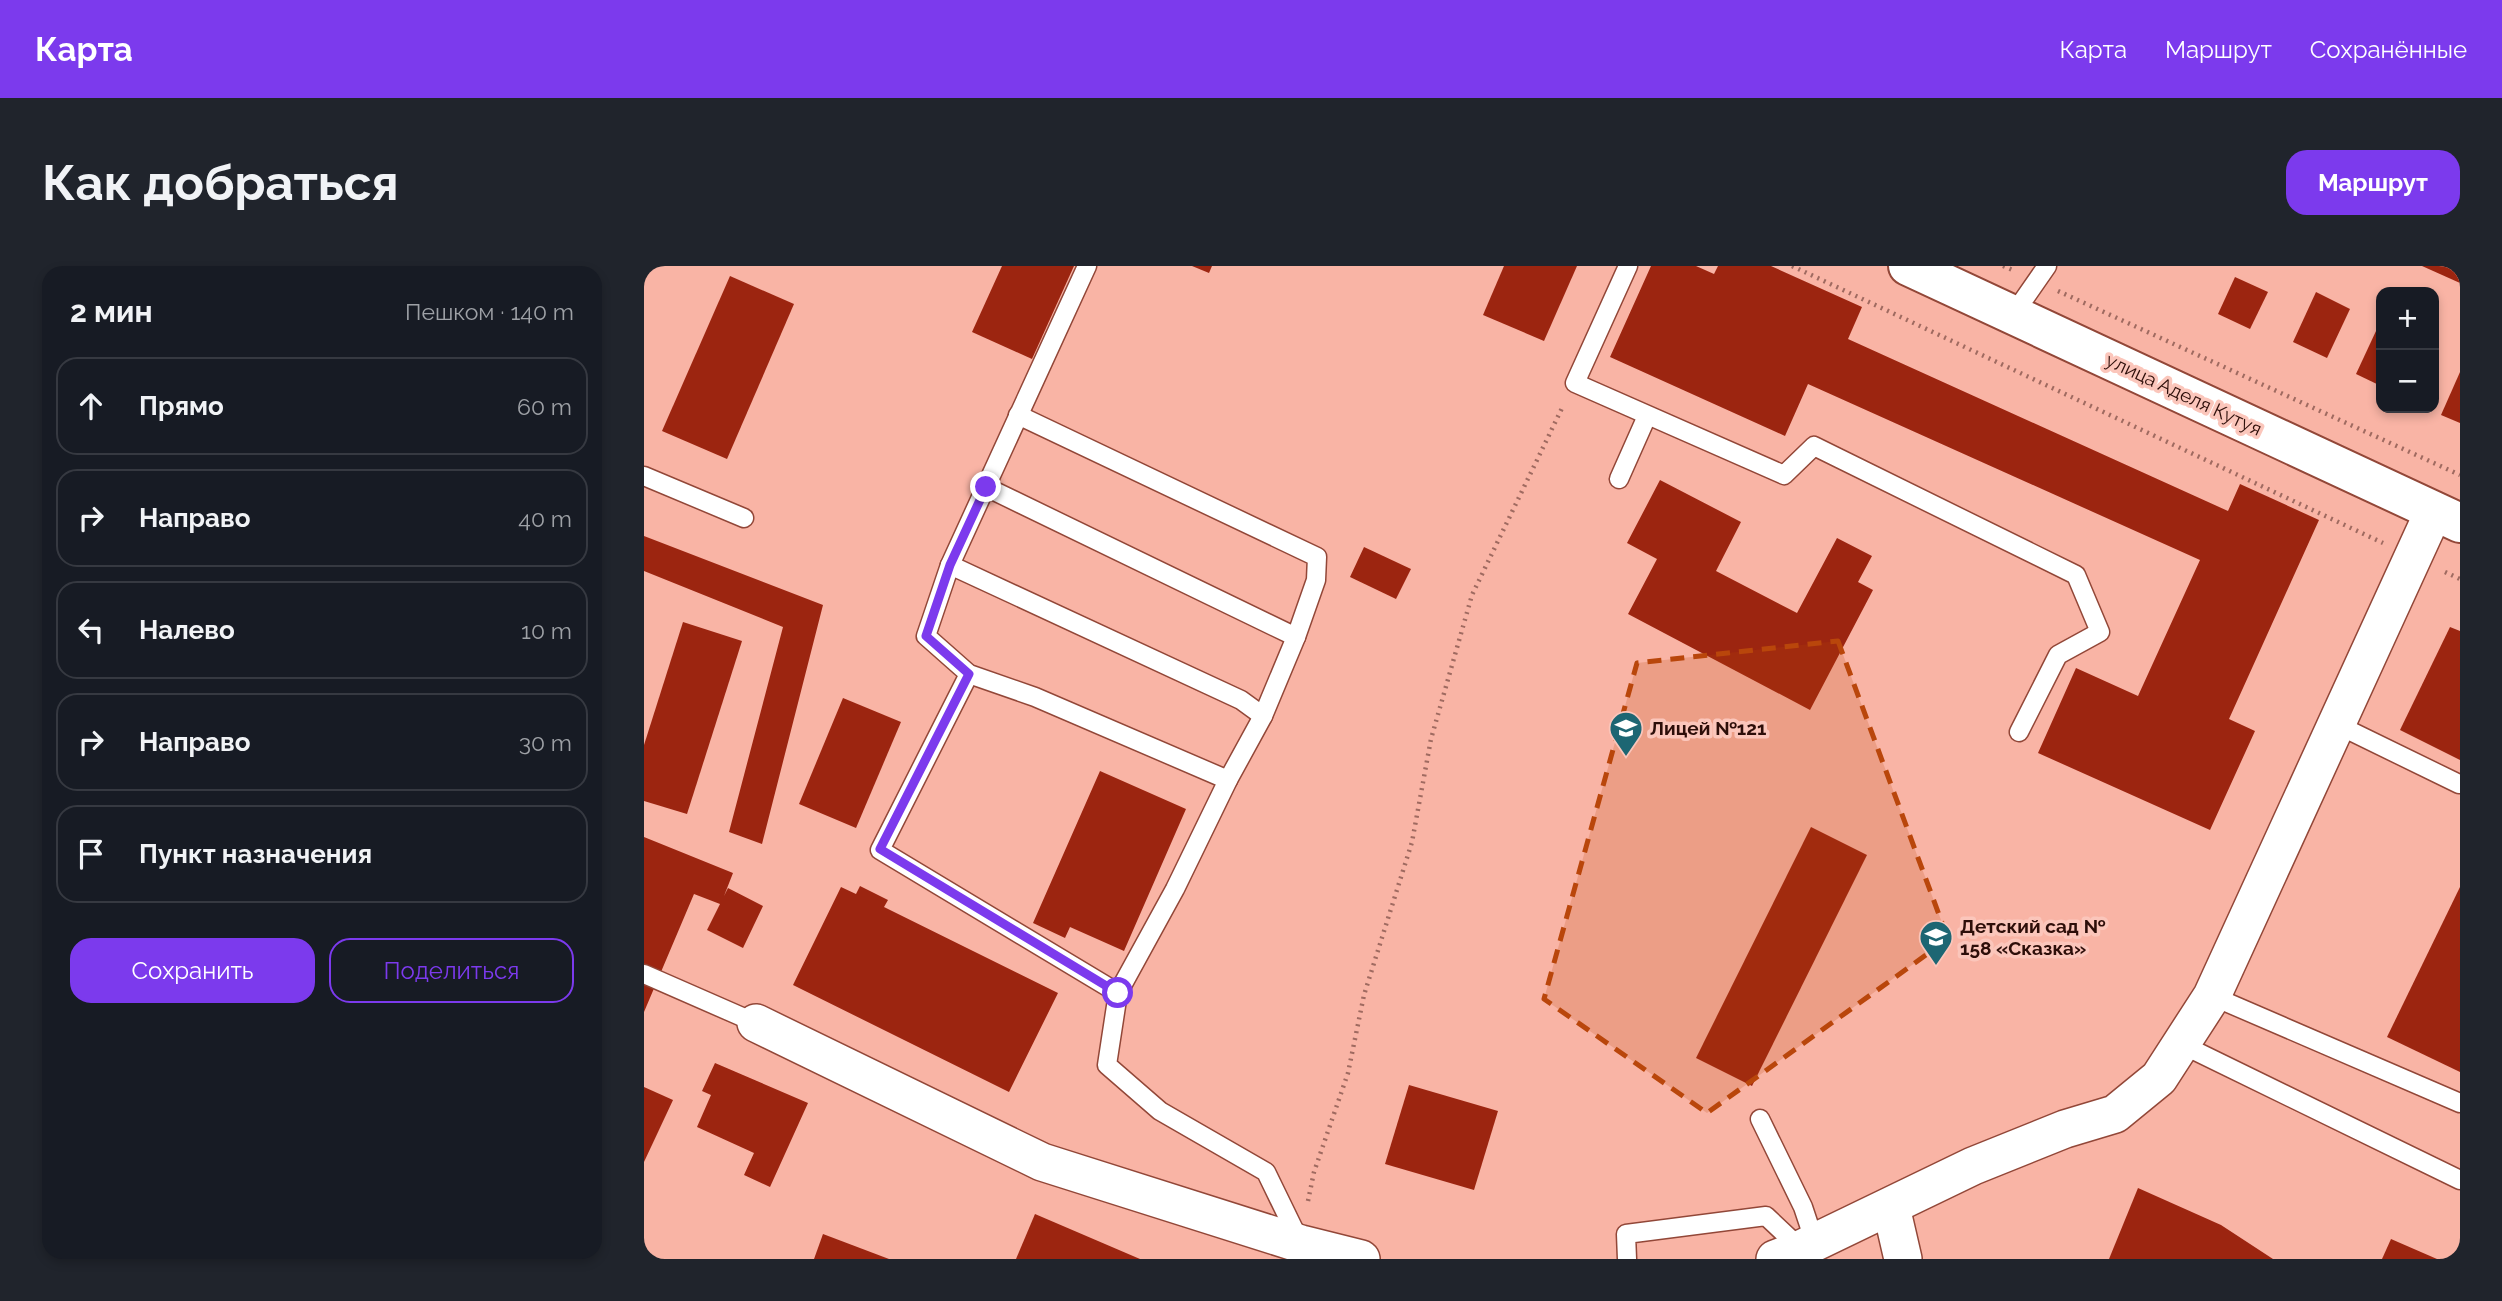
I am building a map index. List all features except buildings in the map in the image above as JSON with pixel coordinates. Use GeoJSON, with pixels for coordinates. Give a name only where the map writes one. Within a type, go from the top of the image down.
{"type":"FeatureCollection","features":[{"type":"Feature","properties":{"kind":"main road","name":"улица Аделя Кутуя"},"geometry":{"type":"LineString","coordinates":[[1910,267],[2447,517]]}},
{"type":"Feature","properties":{"kind":"street"},"geometry":{"type":"LineString","coordinates":[[1797,1250],[1973,1166],[2066,1129],[2115,1114],[2159,1078],[2212,996],[2413,557],[2447,517]]}},
{"type":"Feature","properties":{"kind":"street"},"geometry":{"type":"LineString","coordinates":[[756,1023],[1042,1161],[1347,1257]]}},
{"type":"Feature","properties":{"kind":"street"},"geometry":{"type":"LineString","coordinates":[[1891,1206],[1903,1259]]}},
{"type":"Feature","properties":{"kind":"lane"},"geometry":{"type":"LineString","coordinates":[[1087,266],[950,565],[926,636],[969,674],[1035,697],[1228,780]]}},
{"type":"Feature","properties":{"kind":"lane"},"geometry":{"type":"LineString","coordinates":[[1628,266],[1574,383],[1784,475],[1814,446],[2077,575],[2100,632],[2059,655],[2019,732]]}},
{"type":"Feature","properties":{"kind":"lane"},"geometry":{"type":"LineString","coordinates":[[2013,315],[2047,266]]}},
{"type":"Feature","properties":{"kind":"lane"},"geometry":{"type":"LineString","coordinates":[[1018,415],[1317,557],[1316,580],[1263,716],[1228,780],[1175,889],[1118,993],[1107,1065],[1160,1111],[1266,1172],[1301,1244]]}},
{"type":"Feature","properties":{"kind":"lane"},"geometry":{"type":"LineString","coordinates":[[1619,479],[1647,416]]}},
{"type":"Feature","properties":{"kind":"lane"},"geometry":{"type":"LineString","coordinates":[[644,476],[744,517]]}},
{"type":"Feature","properties":{"kind":"lane"},"geometry":{"type":"LineString","coordinates":[[986,487],[1296,637]]}},
{"type":"Feature","properties":{"kind":"lane"},"geometry":{"type":"LineString","coordinates":[[950,565],[1241,700],[1263,716]]}},
{"type":"Feature","properties":{"kind":"lane"},"geometry":{"type":"LineString","coordinates":[[969,674],[880,849],[1118,993]]}},
{"type":"Feature","properties":{"kind":"lane"},"geometry":{"type":"LineString","coordinates":[[2336,724],[2459,783]]}},
{"type":"Feature","properties":{"kind":"lane"},"geometry":{"type":"LineString","coordinates":[[644,974],[756,1023]]}},
{"type":"Feature","properties":{"kind":"lane"},"geometry":{"type":"LineString","coordinates":[[2212,996],[2460,1103]]}},
{"type":"Feature","properties":{"kind":"lane"},"geometry":{"type":"LineString","coordinates":[[2181,1044],[2460,1180]]}},
{"type":"Feature","properties":{"kind":"lane"},"geometry":{"type":"LineString","coordinates":[[1760,1119],[1802,1207],[1797,1250]]}},
{"type":"Feature","properties":{"kind":"lane"},"geometry":{"type":"LineString","coordinates":[[1627,1259],[1626,1234],[1766,1216],[1797,1250]]}},
{"type":"Feature","properties":{"kind":"path"},"geometry":{"type":"LineString","coordinates":[[1792,266],[2460,579]]}},
{"type":"Feature","properties":{"kind":"path"},"geometry":{"type":"LineString","coordinates":[[2003,266],[2460,475]]}},
{"type":"Feature","properties":{"kind":"path"},"geometry":{"type":"LineString","coordinates":[[1301,1244],[1314,1172],[1348,1073],[1364,995],[1412,842],[1431,739],[1472,595],[1574,383]]}},
{"type":"Feature","properties":{"kind":"highlighted area"},"geometry":{"type":"Polygon","coordinates":[[[1838,641],[1948,939],[1707,1113],[1544,999],[1637,663],[1838,641]]]}},
{"type":"Feature","properties":{"kind":"place","name":"Лицей №121"},"geometry":{"type":"Point","coordinates":[1626,758]}},
{"type":"Feature","properties":{"kind":"place","name":"Детский сад № 158 «Сказка»"},"geometry":{"type":"Point","coordinates":[1936,967]}},
{"type":"Feature","properties":{"kind":"route"},"geometry":{"type":"LineString","coordinates":[[986,487],[950,565],[926,636],[969,674],[880,849],[1118,993]]}}]}
